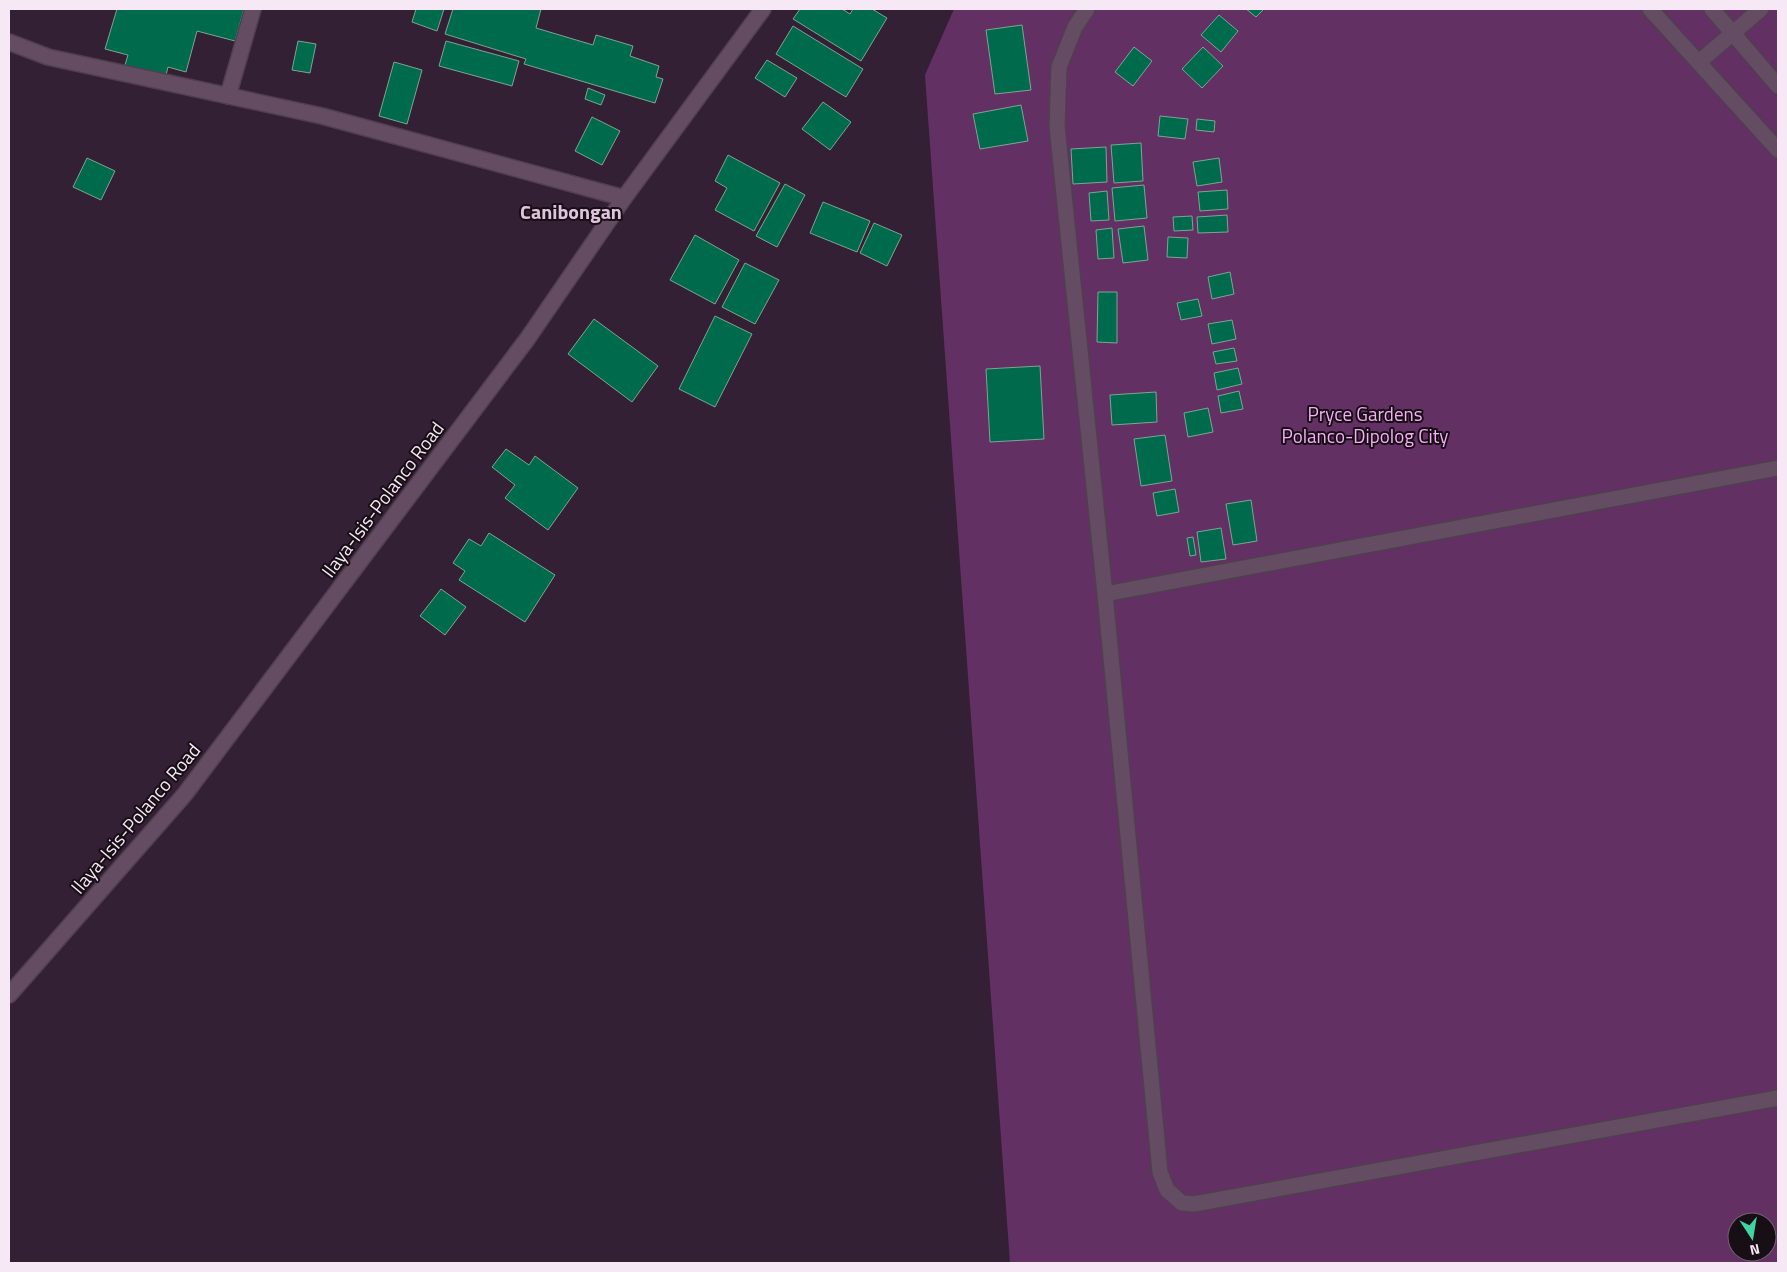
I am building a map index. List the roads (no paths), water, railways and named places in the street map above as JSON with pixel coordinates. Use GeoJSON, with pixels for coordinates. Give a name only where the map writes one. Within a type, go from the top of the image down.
{"type":"FeatureCollection","features":[{"type":"Feature","properties":{"kind":"main road"},"geometry":{"type":"LineString","coordinates":[[228,96],[253,9]]}},
{"type":"Feature","properties":{"kind":"main road","name":"Ilaya-Isis-Polanco Road"},"geometry":{"type":"LineString","coordinates":[[9,995],[185,794],[528,338],[624,198],[763,9]]}},
{"type":"Feature","properties":{"kind":"main road"},"geometry":{"type":"LineString","coordinates":[[1087,9],[1075,27],[1059,67],[1057,126],[1105,594],[1160,1172],[1167,1190],[1182,1203],[1194,1204],[1778,1098]]}},
{"type":"Feature","properties":{"kind":"main road"},"geometry":{"type":"LineString","coordinates":[[1650,9],[1778,150]]}},
{"type":"Feature","properties":{"kind":"main road"},"geometry":{"type":"LineString","coordinates":[[1712,9],[1778,86]]}},
{"type":"Feature","properties":{"kind":"main road"},"geometry":{"type":"LineString","coordinates":[[1699,62],[1761,9]]}},
{"type":"Feature","properties":{"kind":"main road"},"geometry":{"type":"LineString","coordinates":[[9,42],[48,57],[322,116],[624,198]]}},
{"type":"Feature","properties":{"kind":"main road"},"geometry":{"type":"LineString","coordinates":[[1105,594],[1778,468]]}},
{"type":"Feature","properties":{"kind":"district","name":"Canibongan"},"geometry":{"type":"Point","coordinates":[571,211]}},
{"type":"Feature","properties":{"kind":"park label","name":"Pryce Gardens Polanco-Dipolog City"},"geometry":{"type":"Point","coordinates":[1365,424]}}]}
